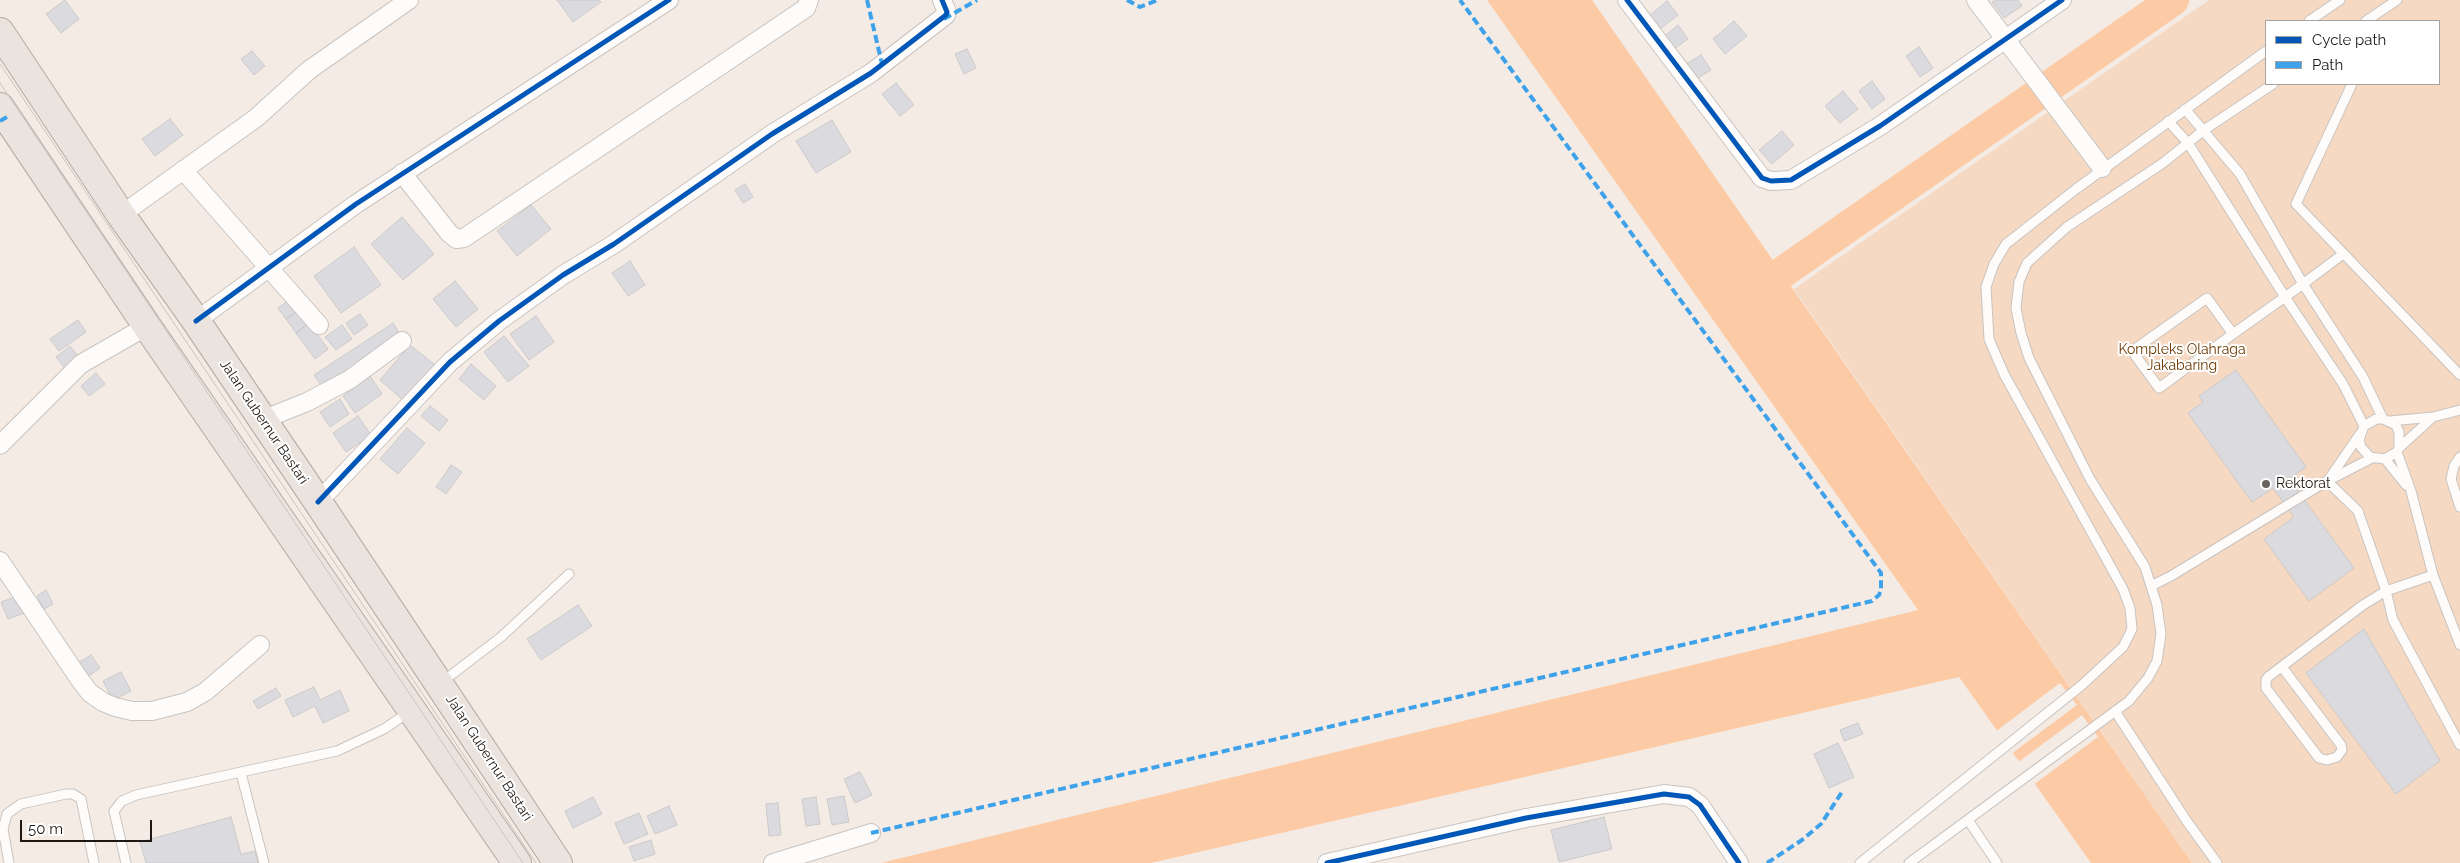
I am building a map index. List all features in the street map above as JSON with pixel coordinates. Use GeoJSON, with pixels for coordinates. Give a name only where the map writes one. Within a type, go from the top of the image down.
{"type":"FeatureCollection","features":[{"type":"Feature","properties":{"kind":"highway","name":"Jalan Gubernur Bastari"},"geometry":{"type":"LineString","coordinates":[[0,32],[121,215],[196,321],[318,502],[558,863]]}},
{"type":"Feature","properties":{"kind":"highway"},"geometry":{"type":"LineString","coordinates":[[0,107],[147,326],[516,863]]}},
{"type":"Feature","properties":{"kind":"street"},"geometry":{"type":"LineString","coordinates":[[121,215],[256,118],[309,70],[409,0]]}},
{"type":"Feature","properties":{"kind":"street"},"geometry":{"type":"LineString","coordinates":[[196,321],[402,173],[669,0]]}},
{"type":"Feature","properties":{"kind":"street"},"geometry":{"type":"LineString","coordinates":[[402,173],[449,233],[456,238],[464,238],[806,8],[809,0]]}},
{"type":"Feature","properties":{"kind":"street"},"geometry":{"type":"LineString","coordinates":[[318,502],[450,362],[499,321],[563,275],[614,244],[772,134],[871,73],[946,15],[947,12],[942,0]]}},
{"type":"Feature","properties":{"kind":"street"},"geometry":{"type":"LineString","coordinates":[[1627,0],[1762,178],[1771,182],[1791,180],[1880,126],[2062,0]]}},
{"type":"Feature","properties":{"kind":"street"},"geometry":{"type":"LineString","coordinates":[[1976,0],[2102,168]]}},
{"type":"Feature","properties":{"kind":"street"},"geometry":{"type":"LineString","coordinates":[[183,170],[319,325]]}},
{"type":"Feature","properties":{"kind":"street"},"geometry":{"type":"LineString","coordinates":[[0,445],[81,364],[147,326]]}},
{"type":"Feature","properties":{"kind":"street"},"geometry":{"type":"LineString","coordinates":[[262,420],[307,402],[349,380],[402,342]]}},
{"type":"Feature","properties":{"kind":"street"},"geometry":{"type":"LineString","coordinates":[[0,561],[90,693],[103,702],[115,707],[132,711],[152,711],[187,702],[205,692],[260,645]]}},
{"type":"Feature","properties":{"kind":"street"},"geometry":{"type":"LineString","coordinates":[[1337,862],[1526,818],[1664,794],[1689,797],[1700,805],[1739,863]]}},
{"type":"Feature","properties":{"kind":"street"},"geometry":{"type":"LineString","coordinates":[[773,863],[871,833]]}},
{"type":"Feature","properties":{"kind":"lane"},"geometry":{"type":"LineString","coordinates":[[2310,20],[2340,0]]}},
{"type":"Feature","properties":{"kind":"lane"},"geometry":{"type":"LineString","coordinates":[[2367,20],[2397,0]]}},
{"type":"Feature","properties":{"kind":"lane"},"geometry":{"type":"LineString","coordinates":[[1860,863],[2082,685],[2124,647],[2132,629],[2130,608],[2123,589],[2004,374],[1989,338],[1986,287],[1994,264],[2006,244],[2102,168],[2265,52]]}},
{"type":"Feature","properties":{"kind":"lane"},"geometry":{"type":"LineString","coordinates":[[1909,863],[2129,701],[2148,678],[2157,661],[2161,634],[2145,567],[2090,479],[2030,358],[2021,333],[2016,308],[2019,282],[2027,263],[2067,227],[2163,163],[2204,130],[2272,85]]}},
{"type":"Feature","properties":{"kind":"lane"},"geometry":{"type":"LineString","coordinates":[[2352,85],[2296,204],[2460,375]]}},
{"type":"Feature","properties":{"kind":"lane"},"geometry":{"type":"LineString","coordinates":[[2185,109],[2240,174],[2303,284],[2363,377],[2387,420],[2399,432],[2398,450],[2411,491],[2432,575],[2460,645]]}},
{"type":"Feature","properties":{"kind":"lane"},"geometry":{"type":"LineString","coordinates":[[2168,121],[2188,143],[2285,297],[2343,384],[2362,429],[2361,447],[2365,453],[2372,458],[2385,459],[2398,450],[2433,417]]}},
{"type":"Feature","properties":{"kind":"lane"},"geometry":{"type":"LineString","coordinates":[[2234,334],[2207,298],[2132,352],[2159,388],[2234,334],[2303,284],[2343,254]]}},
{"type":"Feature","properties":{"kind":"lane"},"geometry":{"type":"LineString","coordinates":[[2327,481],[2362,429],[2376,418],[2387,420],[2433,417],[2460,410]]}},
{"type":"Feature","properties":{"kind":"lane"},"geometry":{"type":"LineString","coordinates":[[2460,457],[2454,466],[2451,479],[2460,507]]}},
{"type":"Feature","properties":{"kind":"lane"},"geometry":{"type":"LineString","coordinates":[[2151,586],[2171,576],[2327,481],[2372,458]]}},
{"type":"Feature","properties":{"kind":"lane"},"geometry":{"type":"LineString","coordinates":[[2385,459],[2411,491]]}},
{"type":"Feature","properties":{"kind":"lane"},"geometry":{"type":"LineString","coordinates":[[2327,481],[2358,511],[2386,591],[2393,620],[2460,745]]}},
{"type":"Feature","properties":{"kind":"lane"},"geometry":{"type":"LineString","coordinates":[[439,684],[500,636],[569,574]]}},
{"type":"Feature","properties":{"kind":"lane"},"geometry":{"type":"LineString","coordinates":[[2282,667],[2341,745],[2342,750],[2337,757],[2327,760],[2319,758],[2266,688],[2268,677],[2363,605],[2386,591],[2432,575]]}},
{"type":"Feature","properties":{"kind":"lane"},"geometry":{"type":"LineString","coordinates":[[126,863],[114,811],[122,801],[136,795],[337,751],[384,729],[412,710]]}},
{"type":"Feature","properties":{"kind":"lane"},"geometry":{"type":"LineString","coordinates":[[2116,711],[2186,820],[2217,863]]}},
{"type":"Feature","properties":{"kind":"lane"},"geometry":{"type":"LineString","coordinates":[[242,773],[264,863]]}},
{"type":"Feature","properties":{"kind":"lane"},"geometry":{"type":"LineString","coordinates":[[9,863],[3,829],[7,814],[21,804],[73,794],[81,800],[94,863]]}},
{"type":"Feature","properties":{"kind":"lane"},"geometry":{"type":"LineString","coordinates":[[1968,820],[1997,863]]}},
{"type":"Feature","properties":{"kind":"green space","name":"Kompleks Olahraga Jakabaring"},"geometry":{"type":"Polygon","coordinates":[[[2209,0],[2460,0],[2460,863],[2192,863],[1794,289],[2209,0]]]}},
{"type":"Feature","properties":{"kind":"shaded area"},"geometry":{"type":"Polygon","coordinates":[[[1487,0],[1592,0],[2192,863],[2091,863],[1959,677],[1151,863],[881,863],[1918,610],[1487,0]]]}},
{"type":"Feature","properties":{"kind":"pier"},"geometry":{"type":"Polygon","coordinates":[[[2060,683],[2077,705],[2011,754],[1995,732],[2060,683]]]}},
{"type":"Feature","properties":{"kind":"pier"},"geometry":{"type":"Polygon","coordinates":[[[2082,715],[2098,737],[2033,785],[2017,763],[2082,715]]]}},
{"type":"Feature","properties":{"kind":"building"},"geometry":{"type":"Polygon","coordinates":[[[65,0],[79,19],[61,33],[46,14],[65,0]]]}},
{"type":"Feature","properties":{"kind":"building"},"geometry":{"type":"Polygon","coordinates":[[[557,0],[599,0],[601,2],[573,22],[557,0]]]}},
{"type":"Feature","properties":{"kind":"building"},"geometry":{"type":"Polygon","coordinates":[[[1995,0],[2018,0],[2022,6],[2004,18],[1992,2],[1995,0]]]}},
{"type":"Feature","properties":{"kind":"building"},"geometry":{"type":"Polygon","coordinates":[[[1667,1],[1678,15],[1660,29],[1649,16],[1667,1]]]}},
{"type":"Feature","properties":{"kind":"building"},"geometry":{"type":"Polygon","coordinates":[[[1734,21],[1747,36],[1725,54],[1713,39],[1734,21]]]}},
{"type":"Feature","properties":{"kind":"building"},"geometry":{"type":"Polygon","coordinates":[[[1678,25],[1688,39],[1670,52],[1661,39],[1678,25]]]}},
{"type":"Feature","properties":{"kind":"building"},"geometry":{"type":"Polygon","coordinates":[[[1919,47],[1933,68],[1920,77],[1906,56],[1919,47]]]}},
{"type":"Feature","properties":{"kind":"building"},"geometry":{"type":"Polygon","coordinates":[[[967,49],[976,68],[964,74],[955,54],[967,49]]]}},
{"type":"Feature","properties":{"kind":"building"},"geometry":{"type":"Polygon","coordinates":[[[252,51],[265,66],[254,75],[241,59],[252,51]]]}},
{"type":"Feature","properties":{"kind":"building"},"geometry":{"type":"Polygon","coordinates":[[[1701,55],[1711,70],[1693,81],[1683,66],[1701,55]]]}},
{"type":"Feature","properties":{"kind":"building"},"geometry":{"type":"Polygon","coordinates":[[[1872,81],[1885,99],[1872,109],[1859,91],[1872,81]]]}},
{"type":"Feature","properties":{"kind":"building"},"geometry":{"type":"Polygon","coordinates":[[[896,83],[914,105],[900,116],[882,94],[896,83]]]}},
{"type":"Feature","properties":{"kind":"building"},"geometry":{"type":"Polygon","coordinates":[[[1843,91],[1858,109],[1840,123],[1825,106],[1843,91]]]}},
{"type":"Feature","properties":{"kind":"building"},"geometry":{"type":"Polygon","coordinates":[[[170,119],[183,135],[155,156],[142,139],[170,119]]]}},
{"type":"Feature","properties":{"kind":"building"},"geometry":{"type":"Polygon","coordinates":[[[832,120],[851,152],[816,173],[796,141],[832,120]]]}},
{"type":"Feature","properties":{"kind":"building"},"geometry":{"type":"Polygon","coordinates":[[[1782,131],[1794,145],[1772,164],[1759,150],[1782,131]]]}},
{"type":"Feature","properties":{"kind":"building"},"geometry":{"type":"Polygon","coordinates":[[[745,184],[753,197],[743,203],[735,190],[745,184]]]}},
{"type":"Feature","properties":{"kind":"building"},"geometry":{"type":"Polygon","coordinates":[[[531,205],[551,229],[517,256],[497,231],[531,205]]]}},
{"type":"Feature","properties":{"kind":"building"},"geometry":{"type":"Polygon","coordinates":[[[402,217],[434,254],[403,280],[371,244],[402,217]]]}},
{"type":"Feature","properties":{"kind":"building"},"geometry":{"type":"Polygon","coordinates":[[[354,247],[381,285],[341,313],[314,276],[354,247]]]}},
{"type":"Feature","properties":{"kind":"building"},"geometry":{"type":"Polygon","coordinates":[[[630,261],[645,285],[628,296],[612,273],[630,261]]]}},
{"type":"Feature","properties":{"kind":"building"},"geometry":{"type":"Polygon","coordinates":[[[455,281],[478,309],[456,327],[433,299],[455,281]]]}},
{"type":"Feature","properties":{"kind":"building"},"geometry":{"type":"Polygon","coordinates":[[[291,299],[299,310],[286,319],[278,308],[291,299]]]}},
{"type":"Feature","properties":{"kind":"building"},"geometry":{"type":"Polygon","coordinates":[[[299,310],[309,323],[296,333],[286,319],[299,310]]]}},
{"type":"Feature","properties":{"kind":"building"},"geometry":{"type":"Polygon","coordinates":[[[360,314],[368,325],[354,335],[346,323],[360,314]]]}},
{"type":"Feature","properties":{"kind":"building"},"geometry":{"type":"Polygon","coordinates":[[[536,316],[554,342],[529,360],[510,334],[536,316]]]}},
{"type":"Feature","properties":{"kind":"building"},"geometry":{"type":"Polygon","coordinates":[[[78,320],[86,332],[59,351],[50,339],[78,320]]]}},
{"type":"Feature","properties":{"kind":"building"},"geometry":{"type":"Polygon","coordinates":[[[309,323],[328,349],[315,359],[296,333],[309,323]]]}},
{"type":"Feature","properties":{"kind":"building"},"geometry":{"type":"Polygon","coordinates":[[[393,323],[401,336],[323,388],[314,375],[393,323]]]}},
{"type":"Feature","properties":{"kind":"building"},"geometry":{"type":"Polygon","coordinates":[[[342,325],[352,339],[336,350],[325,337],[342,325]]]}},
{"type":"Feature","properties":{"kind":"building"},"geometry":{"type":"Polygon","coordinates":[[[504,336],[529,366],[508,382],[484,352],[504,336]]]}},
{"type":"Feature","properties":{"kind":"building"},"geometry":{"type":"Polygon","coordinates":[[[410,345],[435,365],[404,401],[380,380],[410,345]]]}},
{"type":"Feature","properties":{"kind":"building"},"geometry":{"type":"Polygon","coordinates":[[[70,346],[82,361],[67,371],[56,357],[70,346]]]}},
{"type":"Feature","properties":{"kind":"building"},"geometry":{"type":"Polygon","coordinates":[[[471,364],[496,386],[484,400],[459,379],[471,364]]]}},
{"type":"Feature","properties":{"kind":"building","name":"Rektorat"},"geometry":{"type":"Polygon","coordinates":[[[2236,370],[2306,467],[2289,479],[2354,568],[2309,601],[2264,539],[2294,517],[2273,488],[2252,502],[2188,413],[2203,402],[2199,396],[2236,370]]]}},
{"type":"Feature","properties":{"kind":"building"},"geometry":{"type":"Polygon","coordinates":[[[96,373],[105,384],[89,396],[81,386],[96,373]]]}},
{"type":"Feature","properties":{"kind":"building"},"geometry":{"type":"Polygon","coordinates":[[[370,376],[382,394],[355,413],[343,396],[370,376]]]}},
{"type":"Feature","properties":{"kind":"building"},"geometry":{"type":"Polygon","coordinates":[[[340,399],[349,414],[330,427],[320,412],[340,399]]]}},
{"type":"Feature","properties":{"kind":"building"},"geometry":{"type":"Polygon","coordinates":[[[430,406],[448,420],[439,431],[421,416],[430,406]]]}},
{"type":"Feature","properties":{"kind":"building"},"geometry":{"type":"Polygon","coordinates":[[[358,416],[371,435],[346,452],[333,433],[358,416]]]}},
{"type":"Feature","properties":{"kind":"building"},"geometry":{"type":"Polygon","coordinates":[[[407,428],[425,443],[398,474],[380,459],[407,428]]]}},
{"type":"Feature","properties":{"kind":"building"},"geometry":{"type":"Polygon","coordinates":[[[451,465],[462,472],[446,494],[436,487],[451,465]]]}},
{"type":"Feature","properties":{"kind":"building"},"geometry":{"type":"Polygon","coordinates":[[[46,590],[53,604],[44,609],[37,596],[46,590]]]}},
{"type":"Feature","properties":{"kind":"building"},"geometry":{"type":"Polygon","coordinates":[[[20,595],[27,612],[8,619],[1,602],[20,595]]]}},
{"type":"Feature","properties":{"kind":"building"},"geometry":{"type":"Polygon","coordinates":[[[578,605],[592,626],[541,660],[527,639],[578,605]]]}},
{"type":"Feature","properties":{"kind":"building"},"geometry":{"type":"Polygon","coordinates":[[[2364,629],[2440,761],[2396,794],[2306,673],[2364,629]]]}},
{"type":"Feature","properties":{"kind":"building"},"geometry":{"type":"Polygon","coordinates":[[[91,655],[100,668],[87,677],[78,663],[91,655]]]}},
{"type":"Feature","properties":{"kind":"building"},"geometry":{"type":"Polygon","coordinates":[[[121,672],[131,691],[113,700],[103,681],[121,672]]]}},
{"type":"Feature","properties":{"kind":"building"},"geometry":{"type":"Polygon","coordinates":[[[314,687],[320,700],[340,690],[349,711],[323,723],[315,706],[293,717],[285,700],[314,687]]]}},
{"type":"Feature","properties":{"kind":"building"},"geometry":{"type":"Polygon","coordinates":[[[276,688],[281,696],[258,709],[253,701],[276,688]]]}},
{"type":"Feature","properties":{"kind":"building"},"geometry":{"type":"Polygon","coordinates":[[[1858,723],[1863,734],[1844,741],[1840,730],[1858,723]]]}},
{"type":"Feature","properties":{"kind":"building"},"geometry":{"type":"Polygon","coordinates":[[[1838,743],[1854,777],[1829,788],[1814,754],[1838,743]]]}},
{"type":"Feature","properties":{"kind":"building"},"geometry":{"type":"Polygon","coordinates":[[[860,772],[872,795],[855,803],[844,779],[860,772]]]}},
{"type":"Feature","properties":{"kind":"building"},"geometry":{"type":"Polygon","coordinates":[[[844,796],[849,822],[832,825],[827,799],[844,796]]]}},
{"type":"Feature","properties":{"kind":"building"},"geometry":{"type":"Polygon","coordinates":[[[593,797],[602,814],[573,828],[565,811],[593,797]]]}},
{"type":"Feature","properties":{"kind":"building"},"geometry":{"type":"Polygon","coordinates":[[[816,797],[820,824],[806,826],[802,799],[816,797]]]}},
{"type":"Feature","properties":{"kind":"building"},"geometry":{"type":"Polygon","coordinates":[[[778,803],[781,835],[769,836],[766,804],[778,803]]]}},
{"type":"Feature","properties":{"kind":"building"},"geometry":{"type":"Polygon","coordinates":[[[669,806],[677,825],[655,834],[647,816],[669,806]]]}},
{"type":"Feature","properties":{"kind":"building"},"geometry":{"type":"Polygon","coordinates":[[[639,813],[648,834],[624,844],[615,823],[639,813]]]}},
{"type":"Feature","properties":{"kind":"building"},"geometry":{"type":"Polygon","coordinates":[[[231,817],[241,854],[255,851],[258,863],[146,863],[140,842],[231,817]]]}},
{"type":"Feature","properties":{"kind":"building"},"geometry":{"type":"Polygon","coordinates":[[[1604,817],[1612,849],[1559,862],[1551,830],[1604,817]]]}},
{"type":"Feature","properties":{"kind":"building"},"geometry":{"type":"Polygon","coordinates":[[[651,840],[655,854],[634,861],[629,847],[651,840]]]}},
{"type":"Feature","properties":{"kind":"waterway"},"geometry":{"type":"LineString","coordinates":[[1783,272],[2173,0]]}},
{"type":"Feature","properties":{"kind":"tram line"},"geometry":{"type":"LineString","coordinates":[[0,64],[536,863]]}},
{"type":"Feature","properties":{"kind":"tram line"},"geometry":{"type":"LineString","coordinates":[[0,83],[523,863]]}},
{"type":"Feature","properties":{"kind":"marked path"},"geometry":{"type":"LineString","coordinates":[[867,0],[882,64]]}},
{"type":"Feature","properties":{"kind":"marked path"},"geometry":{"type":"LineString","coordinates":[[944,19],[977,0]]}},
{"type":"Feature","properties":{"kind":"marked path"},"geometry":{"type":"LineString","coordinates":[[1127,0],[1140,7],[1158,0]]}},
{"type":"Feature","properties":{"kind":"marked path"},"geometry":{"type":"LineString","coordinates":[[871,833],[1872,601],[1879,595],[1881,590],[1881,573],[1460,0]]}},
{"type":"Feature","properties":{"kind":"marked path"},"geometry":{"type":"LineString","coordinates":[[0,121],[7,117]]}},
{"type":"Feature","properties":{"kind":"marked path"},"geometry":{"type":"LineString","coordinates":[[1767,863],[1802,840],[1821,824],[1842,792]]}},
{"type":"Feature","properties":{"kind":"cycle path"},"geometry":{"type":"LineString","coordinates":[[196,321],[356,204],[669,0]]}},
{"type":"Feature","properties":{"kind":"cycle path"},"geometry":{"type":"LineString","coordinates":[[318,502],[450,362],[499,321],[563,275],[614,244],[772,134],[871,73],[946,15],[947,12],[942,0]]}},
{"type":"Feature","properties":{"kind":"cycle path"},"geometry":{"type":"LineString","coordinates":[[1627,0],[1762,178],[1771,181],[1791,180],[1880,126],[2062,0]]}},
{"type":"Feature","properties":{"kind":"cycle path"},"geometry":{"type":"LineString","coordinates":[[1327,863],[1526,818],[1664,794],[1689,797],[1700,805],[1739,863]]}},
{"type":"Feature","properties":{"kind":"place","name":"Rektorat"},"geometry":{"type":"Point","coordinates":[2266,484]}}]}
